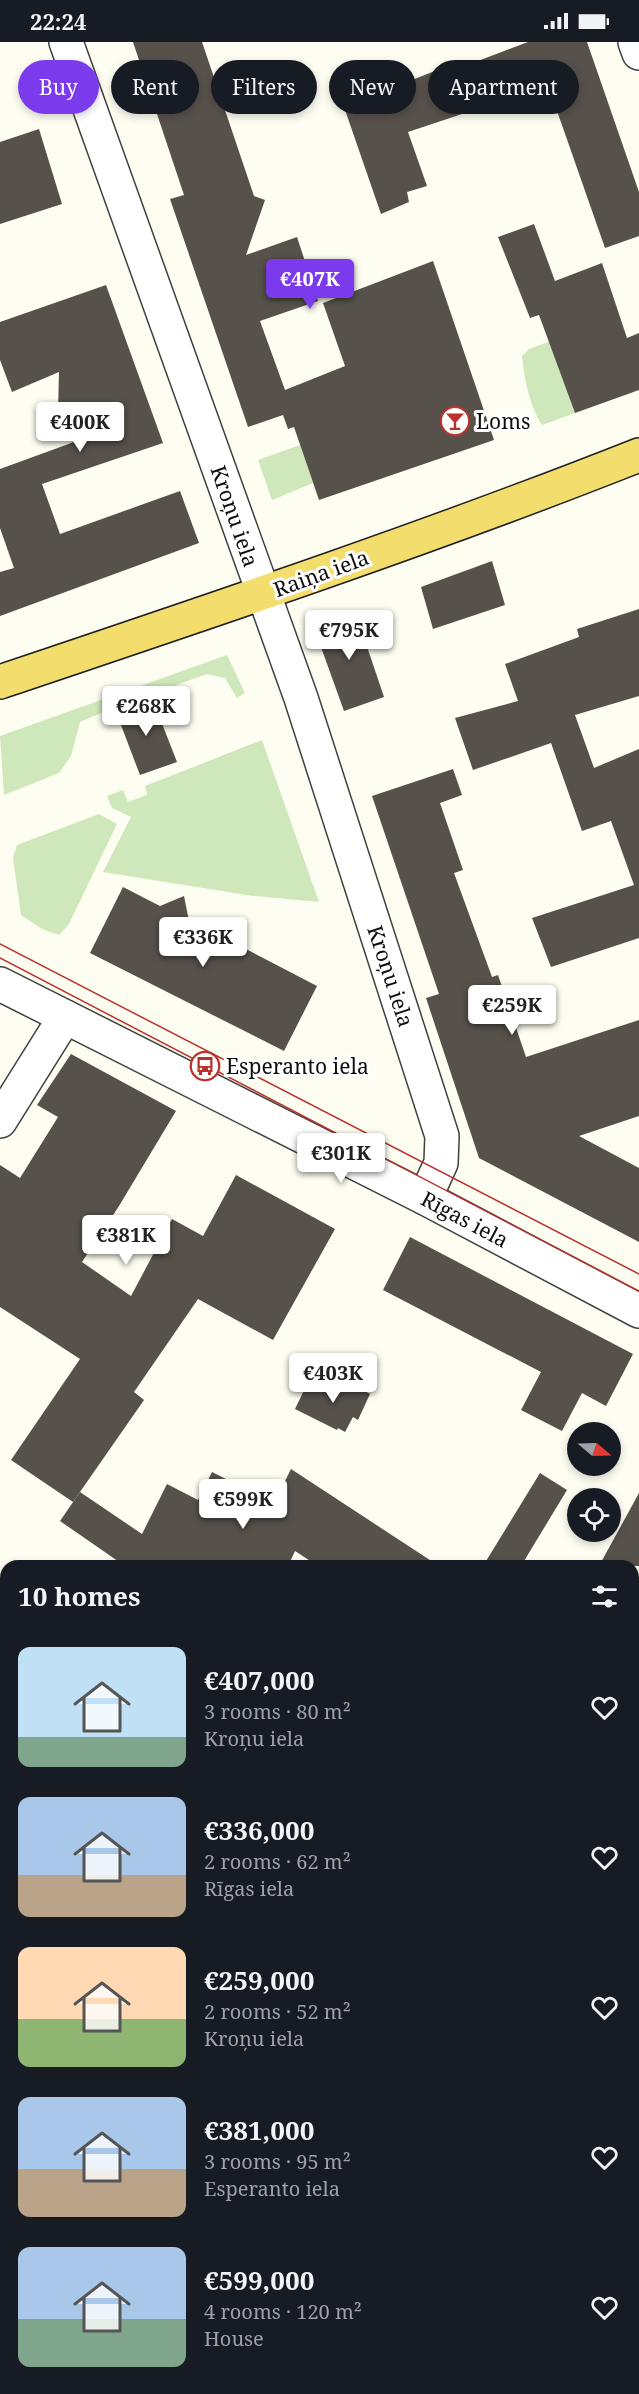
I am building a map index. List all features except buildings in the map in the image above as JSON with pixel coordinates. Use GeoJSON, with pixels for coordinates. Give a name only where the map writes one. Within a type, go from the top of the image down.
{"type":"FeatureCollection","features":[{"type":"Feature","properties":{"kind":"main road","name":"Raiņa iela"},"geometry":{"type":"LineString","coordinates":[[0,682],[263,594],[639,455]]}},
{"type":"Feature","properties":{"kind":"street","name":"Kroņu iela"},"geometry":{"type":"LineString","coordinates":[[66,42],[304,710],[442,1136],[441,1163],[425,1198]]}},
{"type":"Feature","properties":{"kind":"street"},"geometry":{"type":"LineString","coordinates":[[635,42],[639,53]]}},
{"type":"Feature","properties":{"kind":"street","name":"Rīgas iela"},"geometry":{"type":"LineString","coordinates":[[0,984],[425,1198],[639,1311]]}},
{"type":"Feature","properties":{"kind":"street"},"geometry":{"type":"LineString","coordinates":[[0,1121],[65,1017]]}},
{"type":"Feature","properties":{"kind":"green space"},"geometry":{"type":"Polygon","coordinates":[[[588,327],[557,362],[575,413],[542,425],[528,392],[522,356],[529,349],[588,327]]]}},
{"type":"Feature","properties":{"kind":"green space"},"geometry":{"type":"Polygon","coordinates":[[[300,445],[313,483],[272,500],[258,460],[300,445]]]}},
{"type":"Feature","properties":{"kind":"green space"},"geometry":{"type":"Polygon","coordinates":[[[227,655],[245,693],[237,698],[225,678],[207,674],[117,706],[80,722],[71,756],[59,773],[4,795],[0,736],[227,655]]]}},
{"type":"Feature","properties":{"kind":"green space"},"geometry":{"type":"Polygon","coordinates":[[[262,740],[319,902],[253,896],[103,872],[131,817],[112,808],[107,796],[123,790],[128,802],[147,795],[145,786],[262,740]]]}},
{"type":"Feature","properties":{"kind":"green space"},"geometry":{"type":"Polygon","coordinates":[[[99,814],[117,824],[69,924],[59,935],[42,929],[21,915],[13,858],[17,845],[99,814]]]}},
{"type":"Feature","properties":{"kind":"tram line"},"geometry":{"type":"LineString","coordinates":[[0,944],[639,1274]]}},
{"type":"Feature","properties":{"kind":"tram line"},"geometry":{"type":"LineString","coordinates":[[0,958],[639,1291]]}},
{"type":"Feature","properties":{"kind":"place","name":"Loms"},"geometry":{"type":"Point","coordinates":[455,421]}},
{"type":"Feature","properties":{"kind":"place","name":"Esperanto iela"},"geometry":{"type":"Point","coordinates":[205,1066]}}]}
